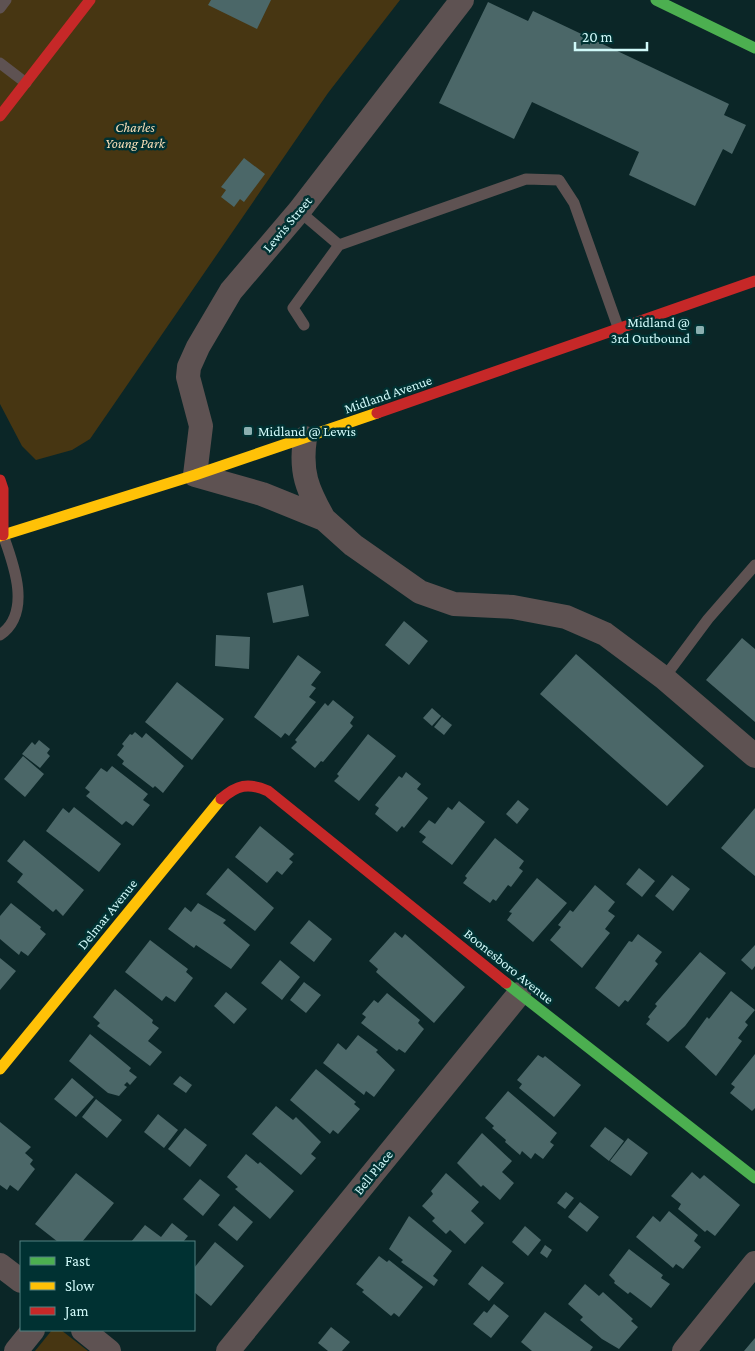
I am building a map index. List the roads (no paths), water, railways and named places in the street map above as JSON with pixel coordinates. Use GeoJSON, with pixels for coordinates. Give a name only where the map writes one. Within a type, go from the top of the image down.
{"type":"FeatureCollection","features":[{"type":"Feature","properties":{"kind":"street"},"geometry":{"type":"LineString","coordinates":[[0,116],[90,0]]}},
{"type":"Feature","properties":{"kind":"street","name":"Lewis Street"},"geometry":{"type":"LineString","coordinates":[[196,475],[201,426],[189,384],[189,367],[232,291],[299,211],[462,0]]}},
{"type":"Feature","properties":{"kind":"street"},"geometry":{"type":"LineString","coordinates":[[656,0],[755,48]]}},
{"type":"Feature","properties":{"kind":"street","name":"Midland Avenue"},"geometry":{"type":"LineString","coordinates":[[1,534],[196,475],[619,330],[755,281]]}},
{"type":"Feature","properties":{"kind":"street"},"geometry":{"type":"LineString","coordinates":[[305,438],[302,460],[309,494],[324,519],[353,545],[420,592],[454,604],[513,607],[566,617],[605,634],[664,678],[755,756]]}},
{"type":"Feature","properties":{"kind":"street"},"geometry":{"type":"LineString","coordinates":[[196,475],[262,494],[324,519]]}},
{"type":"Feature","properties":{"kind":"street"},"geometry":{"type":"LineString","coordinates":[[0,480],[3,489],[1,534]]}},
{"type":"Feature","properties":{"kind":"street","name":"Boonesboro Avenue"},"geometry":{"type":"LineString","coordinates":[[242,785],[258,786],[297,813],[518,994],[755,1178]]}},
{"type":"Feature","properties":{"kind":"street","name":"Delmar Avenue"},"geometry":{"type":"LineString","coordinates":[[0,1069],[219,800],[242,785]]}},
{"type":"Feature","properties":{"kind":"street","name":"Bell Place"},"geometry":{"type":"LineString","coordinates":[[228,1351],[518,994]]}},
{"type":"Feature","properties":{"kind":"street"},"geometry":{"type":"LineString","coordinates":[[684,1351],[755,1263]]}},
{"type":"Feature","properties":{"kind":"street"},"geometry":{"type":"LineString","coordinates":[[0,1265],[20,1281]]}},
{"type":"Feature","properties":{"kind":"street"},"geometry":{"type":"LineString","coordinates":[[16,1351],[32,1331]]}},
{"type":"Feature","properties":{"kind":"street"},"geometry":{"type":"LineString","coordinates":[[84,1331],[109,1351]]}},
{"type":"Feature","properties":{"kind":"lane"},"geometry":{"type":"LineString","coordinates":[[0,8],[6,0]]}},
{"type":"Feature","properties":{"kind":"lane"},"geometry":{"type":"LineString","coordinates":[[0,63],[26,83]]}},
{"type":"Feature","properties":{"kind":"lane"},"geometry":{"type":"LineString","coordinates":[[304,325],[293,308],[339,245],[526,179],[559,180],[574,203],[619,330]]}},
{"type":"Feature","properties":{"kind":"lane"},"geometry":{"type":"LineString","coordinates":[[299,211],[339,245]]}},
{"type":"Feature","properties":{"kind":"lane"},"geometry":{"type":"LineString","coordinates":[[0,635],[8,629],[18,604],[16,571],[1,534]]}},
{"type":"Feature","properties":{"kind":"lane"},"geometry":{"type":"LineString","coordinates":[[664,678],[708,619],[755,565]]}},
{"type":"Feature","properties":{"kind":"place","name":"Midland @ 3rd Outbound"},"geometry":{"type":"Point","coordinates":[700,330]}},
{"type":"Feature","properties":{"kind":"place","name":"Midland @ Lewis"},"geometry":{"type":"Point","coordinates":[248,431]}},
{"type":"Feature","properties":{"kind":"park label","name":"Charles Young Park"},"geometry":{"type":"Point","coordinates":[135,136]}}]}
